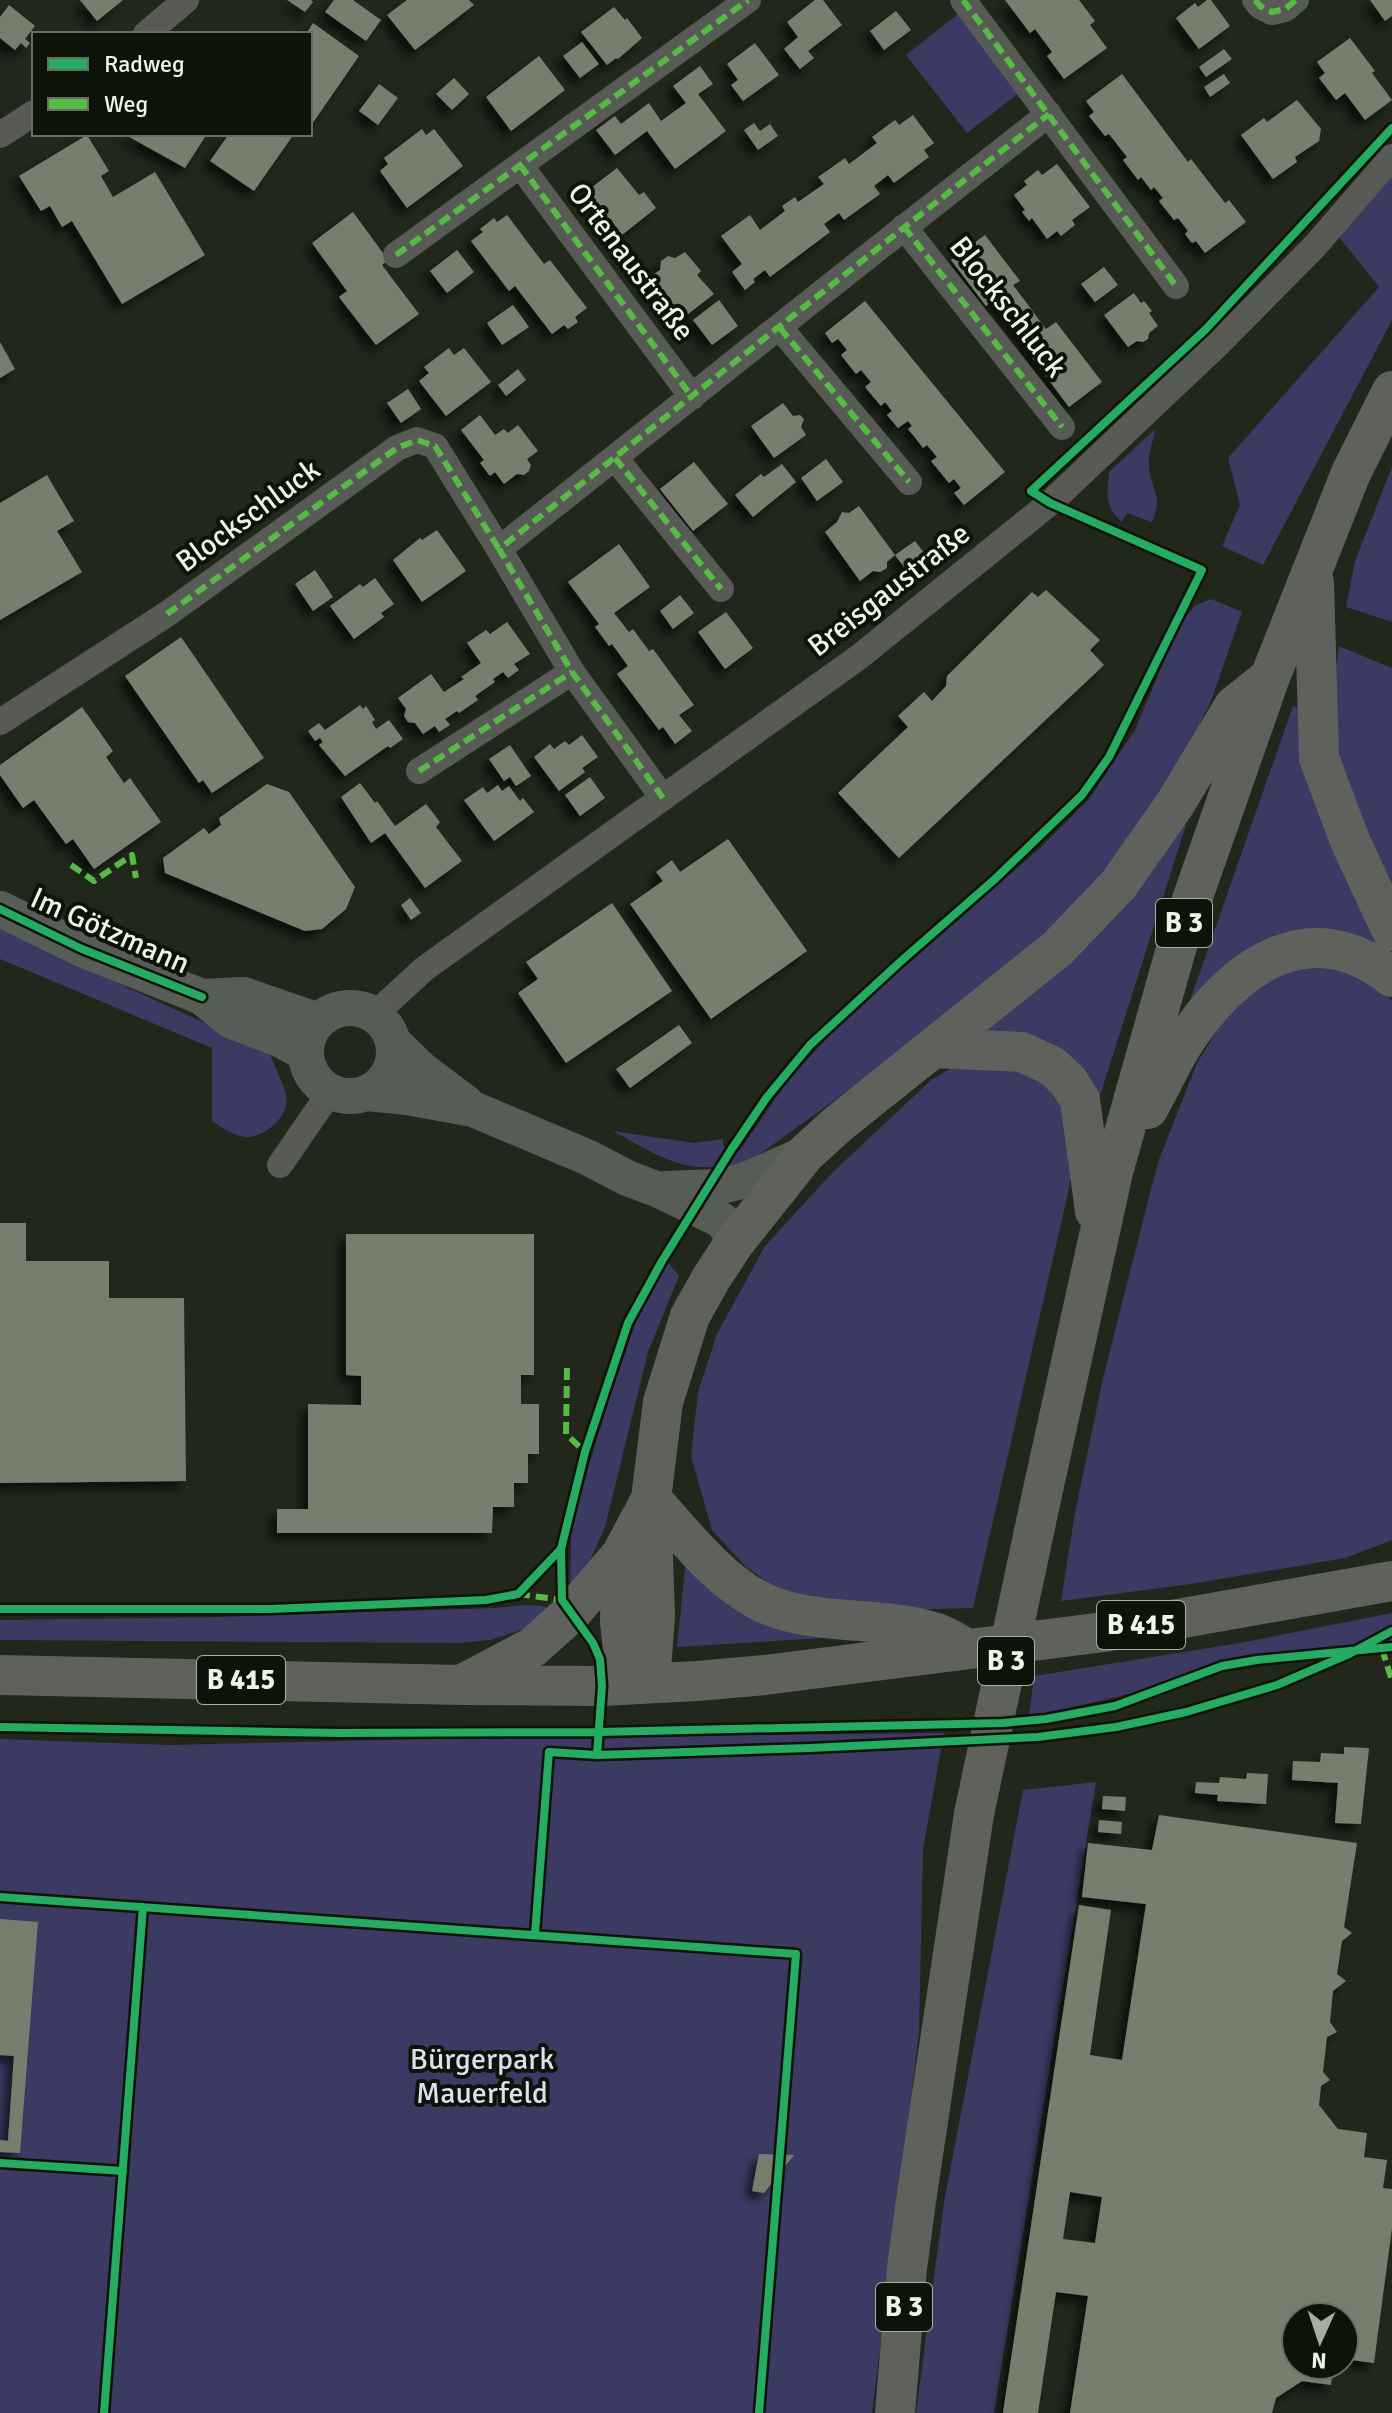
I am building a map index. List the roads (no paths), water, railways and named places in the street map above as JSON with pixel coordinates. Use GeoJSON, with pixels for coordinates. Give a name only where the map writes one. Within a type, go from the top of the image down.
{"type":"FeatureCollection","features":[{"type":"Feature","properties":{"kind":"main road","name":"B 3"},"geometry":{"type":"LineString","coordinates":[[895,2413],[914,2215],[974,1814],[1113,1172],[1182,928],[1273,669],[1351,473],[1392,391]]}},
{"type":"Feature","properties":{"kind":"main road","name":"B 3"},"geometry":{"type":"LineString","coordinates":[[1317,556],[1319,758],[1350,841],[1392,931]]}},
{"type":"Feature","properties":{"kind":"main road","name":"B 3"},"geometry":{"type":"LineString","coordinates":[[637,1684],[652,1657],[655,1616],[651,1499],[663,1402],[690,1316],[712,1277],[735,1242],[805,1154],[838,1124],[1058,948],[1119,884],[1175,804],[1234,706],[1273,669]]}},
{"type":"Feature","properties":{"kind":"main road","name":"B 3"},"geometry":{"type":"LineString","coordinates":[[1113,1172],[1184,1043],[1219,997],[1260,963],[1304,947],[1348,952],[1377,965],[1392,977]]}},
{"type":"Feature","properties":{"kind":"main road","name":"B 3"},"geometry":{"type":"LineString","coordinates":[[933,1048],[1022,1052],[1052,1066],[1068,1081],[1080,1100],[1098,1235]]}},
{"type":"Feature","properties":{"kind":"main road","name":"B 3"},"geometry":{"type":"LineString","coordinates":[[462,1685],[533,1647],[572,1612],[621,1555],[651,1499]]}},
{"type":"Feature","properties":{"kind":"main road","name":"B 3"},"geometry":{"type":"LineString","coordinates":[[651,1499],[730,1581],[760,1601],[817,1616],[934,1632],[970,1650]]}},
{"type":"Feature","properties":{"kind":"main road","name":"B 3"},"geometry":{"type":"LineString","coordinates":[[621,1555],[620,1623],[624,1656],[637,1684]]}},
{"type":"Feature","properties":{"kind":"main road"},"geometry":{"type":"LineString","coordinates":[[1311,1596],[1392,1556]]}},
{"type":"Feature","properties":{"kind":"main road","name":"B 415"},"geometry":{"type":"LineString","coordinates":[[0,1675],[462,1685],[637,1684],[765,1675],[1104,1632],[1392,1581]]}},
{"type":"Feature","properties":{"kind":"street"},"geometry":{"type":"LineString","coordinates":[[148,32],[186,0]]}},
{"type":"Feature","properties":{"kind":"street"},"geometry":{"type":"LineString","coordinates":[[396,255],[748,0]]}},
{"type":"Feature","properties":{"kind":"street"},"geometry":{"type":"LineString","coordinates":[[963,0],[1176,286]]}},
{"type":"Feature","properties":{"kind":"street"},"geometry":{"type":"LineString","coordinates":[[1255,0],[1272,12],[1285,9],[1296,0]]}},
{"type":"Feature","properties":{"kind":"street"},"geometry":{"type":"LineString","coordinates":[[0,135],[32,114]]}},
{"type":"Feature","properties":{"kind":"street","name":"Blockschluck"},"geometry":{"type":"LineString","coordinates":[[499,549],[1049,114]]}},
{"type":"Feature","properties":{"kind":"street","name":"Breisgaustraße"},"geometry":{"type":"LineString","coordinates":[[384,1028],[424,969],[859,657],[1050,503],[1217,345],[1314,247],[1392,157]]}},
{"type":"Feature","properties":{"kind":"street","name":"Ortenaustraße"},"geometry":{"type":"LineString","coordinates":[[520,165],[692,397]]}},
{"type":"Feature","properties":{"kind":"street","name":"Blockschluck"},"geometry":{"type":"LineString","coordinates":[[904,227],[1062,427]]}},
{"type":"Feature","properties":{"kind":"street"},"geometry":{"type":"LineString","coordinates":[[780,328],[909,482]]}},
{"type":"Feature","properties":{"kind":"street","name":"Blockschluck"},"geometry":{"type":"LineString","coordinates":[[0,722],[167,614],[397,448],[417,440],[435,446],[572,672],[663,798]]}},
{"type":"Feature","properties":{"kind":"street"},"geometry":{"type":"LineString","coordinates":[[615,458],[721,589]]}},
{"type":"Feature","properties":{"kind":"street"},"geometry":{"type":"LineString","coordinates":[[419,771],[572,672]]}},
{"type":"Feature","properties":{"kind":"street","name":"Im Götzmann"},"geometry":{"type":"LineString","coordinates":[[0,909],[82,949],[202,997],[244,995],[312,1037]]}},
{"type":"Feature","properties":{"kind":"street"},"geometry":{"type":"LineString","coordinates":[[384,1028],[392,1067],[378,1087],[355,1097],[342,1096],[330,1092],[312,1076],[312,1037],[331,1012],[345,1008],[360,1009],[384,1028],[421,1069],[473,1109]]}},
{"type":"Feature","properties":{"kind":"street"},"geometry":{"type":"LineString","coordinates":[[280,1165],[330,1092]]}},
{"type":"Feature","properties":{"kind":"street"},"geometry":{"type":"LineString","coordinates":[[367,1093],[473,1109],[589,1158],[723,1221],[735,1242]]}},
{"type":"Feature","properties":{"kind":"street","name":"B 3"},"geometry":{"type":"LineString","coordinates":[[643,1184],[717,1187],[746,1180],[805,1154]]}},
{"type":"Feature","properties":{"kind":"park label","name":"Bürgerpark Mauerfeld"},"geometry":{"type":"Point","coordinates":[482,2076]}}]}
